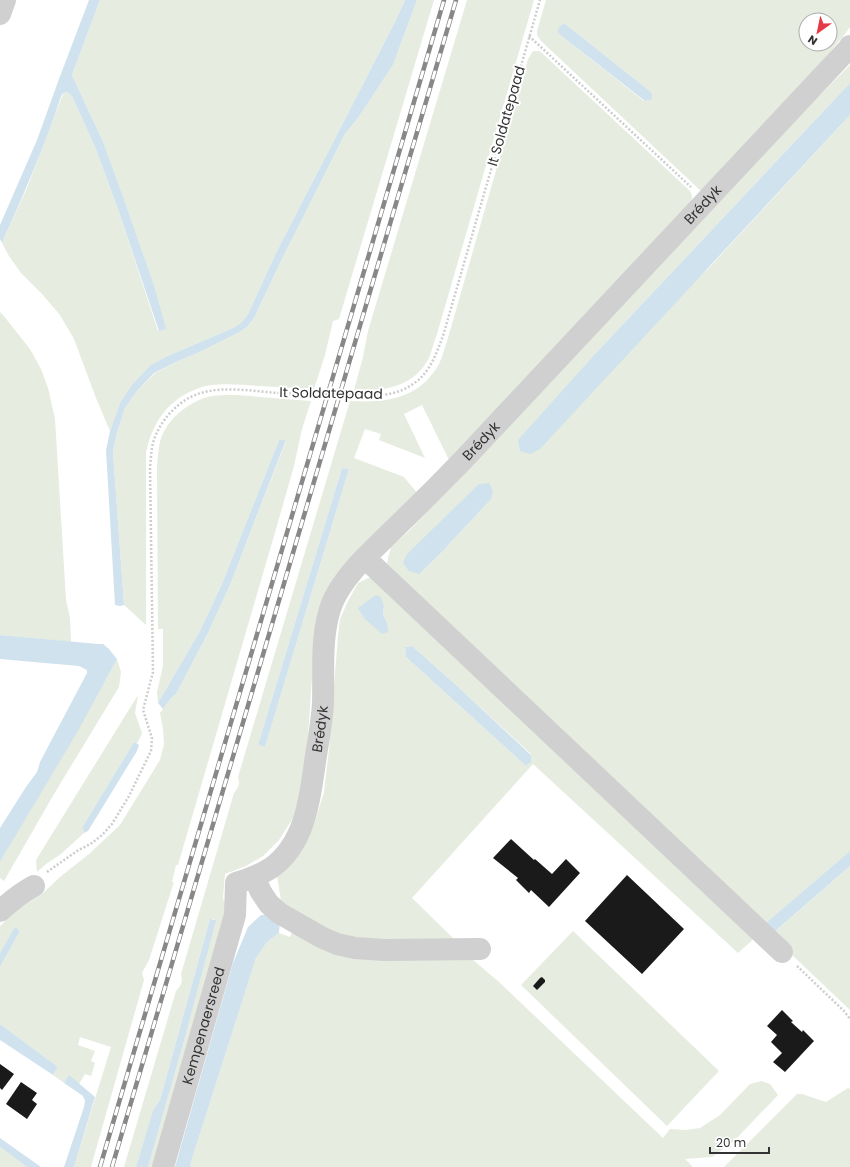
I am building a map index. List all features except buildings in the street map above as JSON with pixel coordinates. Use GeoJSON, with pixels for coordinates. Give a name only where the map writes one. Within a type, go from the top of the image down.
{"type":"FeatureCollection","features":[{"type":"Feature","properties":{"kind":"street"},"geometry":{"type":"LineString","coordinates":[[0,14],[5,0]]}},
{"type":"Feature","properties":{"kind":"street","name":"Brédyk"},"geometry":{"type":"LineString","coordinates":[[245,880],[272,867],[288,852],[298,837],[304,821],[311,794],[323,706],[326,625],[333,602],[345,580],[365,558],[445,479],[850,47]]}},
{"type":"Feature","properties":{"kind":"street"},"geometry":{"type":"LineString","coordinates":[[365,558],[782,952]]}},
{"type":"Feature","properties":{"kind":"street"},"geometry":{"type":"LineString","coordinates":[[245,880],[260,892],[268,904],[279,913],[321,937],[337,944],[355,948],[384,950],[480,949]]}},
{"type":"Feature","properties":{"kind":"street","name":"Kempenaersreed"},"geometry":{"type":"LineString","coordinates":[[163,1167],[245,880]]}},
{"type":"Feature","properties":{"kind":"street"},"geometry":{"type":"LineString","coordinates":[[0,912],[23,891],[34,886]]}},
{"type":"Feature","properties":{"kind":"path","name":"It Soldatepaad"},"geometry":{"type":"LineString","coordinates":[[34,886],[46,873],[97,839],[112,824],[129,796],[151,751],[152,738],[143,710],[153,672],[151,637],[150,467],[151,454],[160,426],[168,415],[179,405],[189,398],[201,393],[217,390],[235,390],[369,396],[386,395],[402,391],[415,384],[424,374],[434,360],[443,336],[540,0]]}},
{"type":"Feature","properties":{"kind":"path"},"geometry":{"type":"LineString","coordinates":[[530,36],[706,201]]}},
{"type":"Feature","properties":{"kind":"path"},"geometry":{"type":"LineString","coordinates":[[782,952],[839,1006],[850,1019]]}},
{"type":"Feature","properties":{"kind":"shaded area"},"geometry":{"type":"Polygon","coordinates":[[[100,0],[405,0],[276,253],[248,314],[242,322],[233,328],[170,355],[131,386],[120,403],[110,431],[74,339],[60,315],[21,273],[2,243],[27,188],[63,94],[67,92],[72,96],[95,147],[118,209],[158,331],[165,329],[154,285],[104,144],[72,75],[100,0]]]}},
{"type":"Feature","properties":{"kind":"shaded area"},"geometry":{"type":"Polygon","coordinates":[[[417,0],[434,0],[339,319],[333,321],[325,355],[314,389],[229,384],[205,386],[188,393],[170,405],[157,422],[152,432],[146,453],[146,625],[124,605],[113,452],[125,408],[137,391],[155,373],[236,334],[247,327],[254,318],[345,134],[358,118],[393,65],[417,0]]]}},
{"type":"Feature","properties":{"kind":"shaded area"},"geometry":{"type":"Polygon","coordinates":[[[467,0],[534,0],[429,358],[415,376],[397,386],[376,390],[354,390],[368,331],[467,0]]]}},
{"type":"Feature","properties":{"kind":"shaded area"},"geometry":{"type":"Polygon","coordinates":[[[546,0],[850,0],[850,27],[838,42],[838,12],[798,12],[798,52],[830,52],[702,192],[541,41],[537,35],[546,0]],[[564,23],[562,24],[559,34],[644,101],[648,101],[651,92],[564,23]]]}},
{"type":"Feature","properties":{"kind":"shaded area"},"geometry":{"type":"Polygon","coordinates":[[[533,51],[539,51],[542,53],[690,191],[692,198],[690,205],[450,462],[422,405],[404,414],[425,458],[379,440],[381,434],[365,429],[354,458],[404,477],[418,494],[315,634],[303,786],[293,818],[279,840],[263,856],[246,866],[225,874],[223,898],[228,911],[158,1167],[148,1167],[184,1041],[215,919],[210,919],[160,1100],[153,1110],[136,1167],[124,1167],[176,991],[181,984],[181,974],[234,793],[239,785],[238,777],[350,401],[377,401],[412,392],[431,376],[439,364],[448,338],[528,59],[533,51]],[[342,468],[258,745],[265,747],[349,469],[342,468]]]}},
{"type":"Feature","properties":{"kind":"shaded area"},"geometry":{"type":"Polygon","coordinates":[[[850,65],[850,83],[596,353],[707,270],[850,115],[850,851],[762,927],[387,564],[391,547],[410,530],[453,486],[814,101],[850,65]],[[491,499],[419,574],[440,554],[491,499]]]}},
{"type":"Feature","properties":{"kind":"shaded area"},"geometry":{"type":"Polygon","coordinates":[[[0,312],[30,349],[41,369],[48,388],[55,419],[66,600],[70,618],[71,642],[0,635],[0,312]]]}},
{"type":"Feature","properties":{"kind":"shaded area"},"geometry":{"type":"Polygon","coordinates":[[[218,395],[311,401],[302,429],[294,466],[276,529],[178,865],[176,865],[172,882],[174,882],[149,960],[142,973],[144,980],[91,1167],[74,1167],[111,1047],[80,1037],[78,1045],[95,1051],[91,1061],[95,1063],[91,1076],[85,1074],[79,1084],[69,1076],[64,1083],[53,1075],[58,1067],[0,1024],[0,967],[20,931],[15,928],[0,953],[0,926],[17,910],[41,895],[120,825],[160,760],[164,744],[160,713],[171,698],[176,694],[208,633],[230,585],[286,441],[279,440],[222,584],[200,631],[158,703],[157,692],[163,666],[163,629],[158,629],[157,467],[159,445],[167,427],[185,408],[208,397],[218,395]]]}},
{"type":"Feature","properties":{"kind":"shaded area"},"geometry":{"type":"Polygon","coordinates":[[[368,578],[372,578],[757,936],[738,953],[533,764],[412,898],[456,941],[360,943],[282,907],[277,876],[296,856],[314,825],[324,792],[340,619],[358,583],[368,578]],[[384,607],[358,608],[387,623],[383,614],[384,607]],[[412,646],[405,647],[406,657],[526,766],[531,762],[531,754],[412,646]]]}},
{"type":"Feature","properties":{"kind":"shaded area"},"geometry":{"type":"Polygon","coordinates":[[[117,659],[121,672],[119,687],[54,794],[4,881],[0,878],[0,862],[117,659]]]}},
{"type":"Feature","properties":{"kind":"shaded area"},"geometry":{"type":"Polygon","coordinates":[[[138,695],[135,713],[142,733],[137,744],[134,742],[83,826],[84,833],[61,854],[37,872],[36,860],[138,695]]]}},
{"type":"Feature","properties":{"kind":"shaded area"},"geometry":{"type":"Polygon","coordinates":[[[850,866],[850,1010],[771,935],[850,866]]]}},
{"type":"Feature","properties":{"kind":"shaded area"},"geometry":{"type":"Polygon","coordinates":[[[294,928],[466,954],[499,982],[663,1138],[670,1129],[686,1130],[700,1128],[720,1115],[750,1084],[761,1081],[770,1084],[778,1095],[733,1142],[712,1157],[685,1159],[693,1167],[191,1167],[190,1165],[256,958],[267,942],[279,933],[290,937],[294,928]]]}},
{"type":"Feature","properties":{"kind":"shaded area"},"geometry":{"type":"Polygon","coordinates":[[[573,931],[719,1071],[667,1126],[521,985],[573,931]]]}},
{"type":"Feature","properties":{"kind":"shaded area"},"geometry":{"type":"Polygon","coordinates":[[[848,1088],[850,1089],[850,1167],[724,1167],[797,1094],[802,1094],[826,1102],[848,1088]]]}},
{"type":"Feature","properties":{"kind":"shaded area"},"geometry":{"type":"Polygon","coordinates":[[[0,1147],[27,1167],[0,1167],[0,1147]]]}},
{"type":"Feature","properties":{"kind":"water"},"geometry":{"type":"Polygon","coordinates":[[[89,0],[100,0],[72,75],[104,144],[154,285],[166,329],[159,331],[118,209],[95,147],[72,96],[67,92],[62,94],[49,132],[2,243],[0,239],[0,225],[37,140],[89,0]]]}},
{"type":"Feature","properties":{"kind":"water"},"geometry":{"type":"Polygon","coordinates":[[[405,0],[417,0],[393,65],[358,118],[345,134],[254,318],[247,327],[236,334],[154,373],[137,391],[125,408],[113,452],[124,605],[115,605],[106,450],[110,431],[120,403],[131,386],[151,365],[170,355],[233,328],[242,322],[248,314],[276,253],[405,0]]]}},
{"type":"Feature","properties":{"kind":"water"},"geometry":{"type":"Polygon","coordinates":[[[564,23],[651,92],[651,100],[645,101],[559,34],[559,27],[564,23]]]}},
{"type":"Feature","properties":{"kind":"water"},"geometry":{"type":"Polygon","coordinates":[[[850,83],[850,115],[540,449],[530,454],[520,451],[518,440],[596,353],[850,83]]]}},
{"type":"Feature","properties":{"kind":"water"},"geometry":{"type":"Polygon","coordinates":[[[279,440],[286,440],[230,585],[208,633],[176,694],[163,709],[158,703],[200,631],[222,584],[279,440]]]}},
{"type":"Feature","properties":{"kind":"water"},"geometry":{"type":"Polygon","coordinates":[[[342,468],[349,469],[265,747],[258,745],[342,468]]]}},
{"type":"Feature","properties":{"kind":"water"},"geometry":{"type":"Polygon","coordinates":[[[489,483],[493,491],[491,499],[440,554],[419,574],[409,571],[403,563],[407,554],[479,484],[489,483]]]}},
{"type":"Feature","properties":{"kind":"water"},"geometry":{"type":"Polygon","coordinates":[[[376,595],[381,597],[384,607],[383,614],[387,623],[388,632],[382,634],[364,618],[358,608],[376,595]]]}},
{"type":"Feature","properties":{"kind":"water"},"geometry":{"type":"Polygon","coordinates":[[[0,635],[103,644],[117,659],[79,729],[0,862],[0,828],[37,772],[40,762],[87,673],[87,670],[79,666],[0,659],[0,635]]]}},
{"type":"Feature","properties":{"kind":"water"},"geometry":{"type":"Polygon","coordinates":[[[412,646],[531,755],[531,762],[526,766],[406,657],[405,647],[412,646]]]}},
{"type":"Feature","properties":{"kind":"water"},"geometry":{"type":"Polygon","coordinates":[[[134,742],[139,745],[137,751],[88,831],[84,833],[83,826],[134,742]]]}},
{"type":"Feature","properties":{"kind":"water"},"geometry":{"type":"Polygon","coordinates":[[[850,851],[850,866],[773,933],[765,924],[850,851]]]}},
{"type":"Feature","properties":{"kind":"water"},"geometry":{"type":"Polygon","coordinates":[[[261,915],[271,915],[280,921],[279,933],[267,942],[256,958],[190,1165],[191,1167],[175,1167],[233,963],[248,927],[261,915]]]}},
{"type":"Feature","properties":{"kind":"water"},"geometry":{"type":"Polygon","coordinates":[[[210,919],[216,920],[184,1041],[148,1167],[136,1167],[153,1110],[160,1100],[210,919]]]}},
{"type":"Feature","properties":{"kind":"water"},"geometry":{"type":"Polygon","coordinates":[[[15,927],[20,931],[0,967],[0,953],[15,927]]]}},
{"type":"Feature","properties":{"kind":"water"},"geometry":{"type":"Polygon","coordinates":[[[0,1024],[58,1067],[53,1075],[0,1040],[0,1024]]]}},
{"type":"Feature","properties":{"kind":"water"},"geometry":{"type":"Polygon","coordinates":[[[69,1075],[95,1097],[74,1167],[64,1167],[85,1101],[83,1096],[64,1083],[69,1075]]]}},
{"type":"Feature","properties":{"kind":"water"},"geometry":{"type":"Polygon","coordinates":[[[0,1138],[41,1167],[27,1167],[0,1147],[0,1138]]]}},
{"type":"Feature","properties":{"kind":"railway"},"geometry":{"type":"LineString","coordinates":[[100,1167],[444,0]]}},
{"type":"Feature","properties":{"kind":"railway"},"geometry":{"type":"LineString","coordinates":[[112,1167],[456,0]]}}]}
